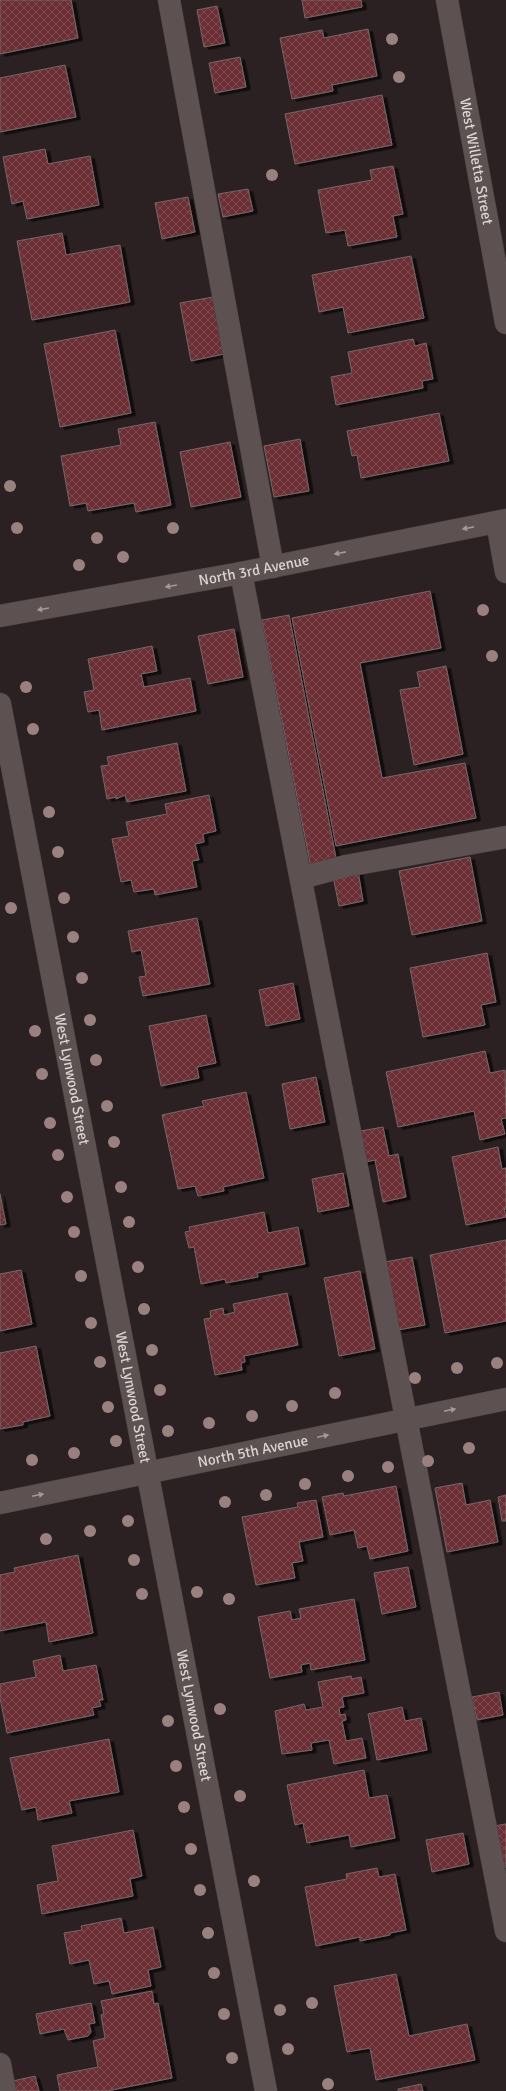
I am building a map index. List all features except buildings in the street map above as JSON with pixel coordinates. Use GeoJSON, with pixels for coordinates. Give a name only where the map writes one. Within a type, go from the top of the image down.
{"type":"FeatureCollection","features":[{"type":"Feature","properties":{"kind":"street"},"geometry":{"type":"LineString","coordinates":[[169,0],[273,567]]}},
{"type":"Feature","properties":{"kind":"street","name":"West Willetta Street"},"geometry":{"type":"LineString","coordinates":[[447,0],[506,323]]}},
{"type":"Feature","properties":{"kind":"street"},"geometry":{"type":"LineString","coordinates":[[501,521],[506,572]]}},
{"type":"Feature","properties":{"kind":"street","name":"North 3rd Avenue"},"geometry":{"type":"LineString","coordinates":[[0,616],[273,567],[501,521]]}},
{"type":"Feature","properties":{"kind":"street"},"geometry":{"type":"LineString","coordinates":[[241,573],[506,1931]]}},
{"type":"Feature","properties":{"kind":"street","name":"West Lynwood Street"},"geometry":{"type":"LineString","coordinates":[[0,704],[266,2091]]}},
{"type":"Feature","properties":{"kind":"street"},"geometry":{"type":"LineString","coordinates":[[301,878],[346,866],[506,837]]}},
{"type":"Feature","properties":{"kind":"street","name":"North 5th Avenue"},"geometry":{"type":"LineString","coordinates":[[0,1503],[506,1399]]}},
{"type":"Feature","properties":{"kind":"street"},"geometry":{"type":"LineString","coordinates":[[0,2064],[5,2091]]}}]}
